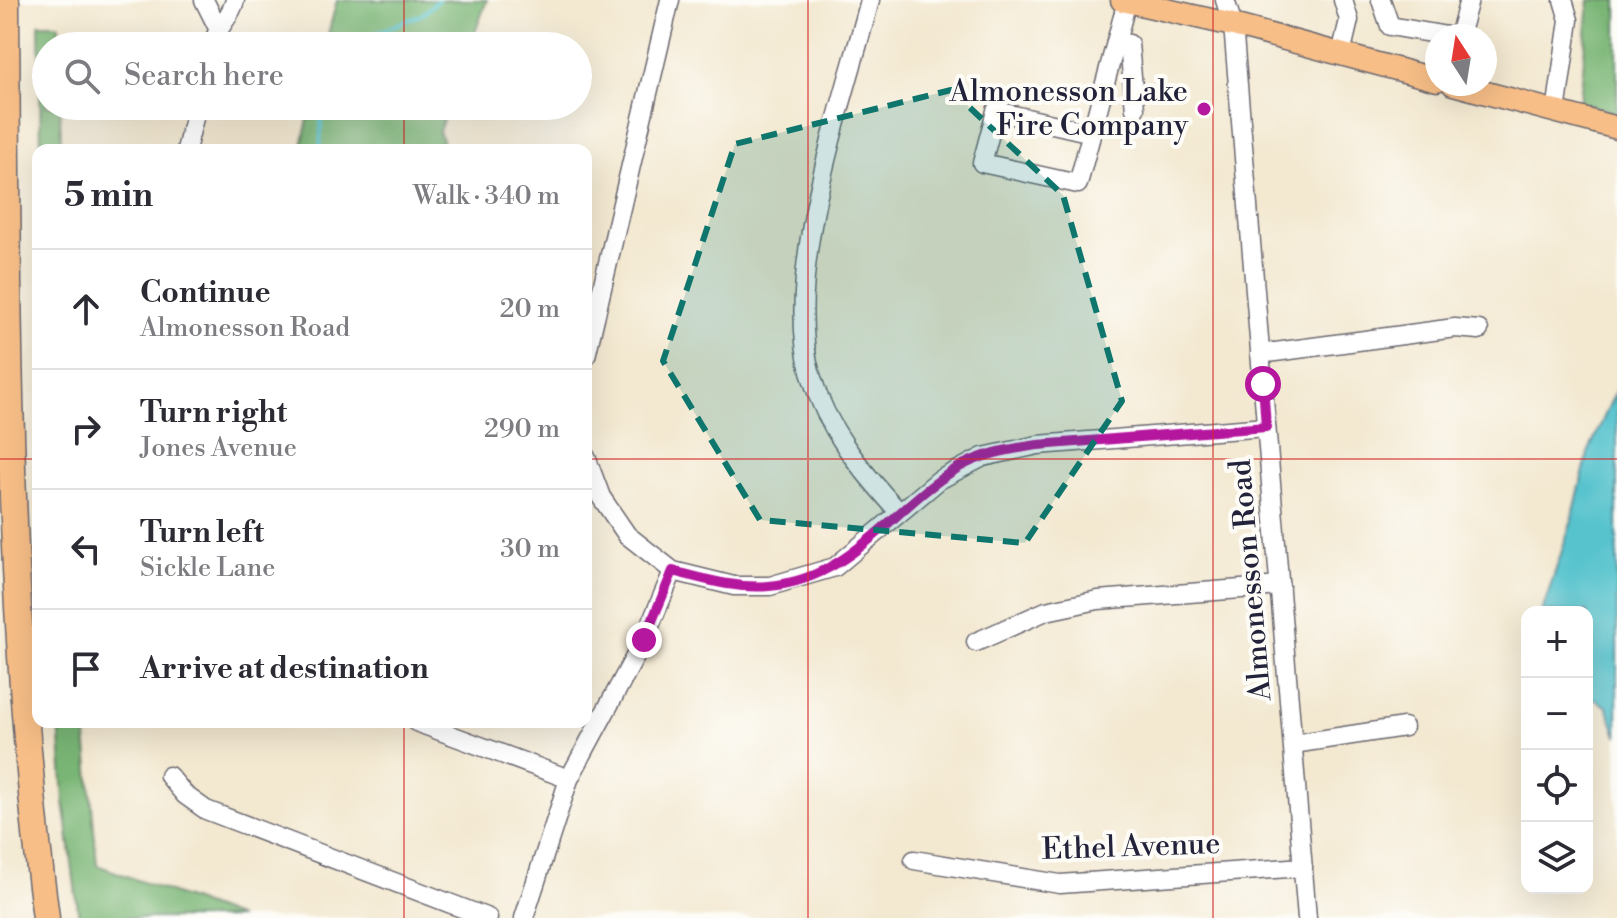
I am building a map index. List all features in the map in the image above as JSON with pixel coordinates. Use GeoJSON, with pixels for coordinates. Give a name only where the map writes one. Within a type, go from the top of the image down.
{"type":"FeatureCollection","features":[{"type":"Feature","properties":{"kind":"highway"},"geometry":{"type":"LineString","coordinates":[[6,0],[16,571],[25,723],[46,918]]}},
{"type":"Feature","properties":{"kind":"main road"},"geometry":{"type":"LineString","coordinates":[[1125,0],[1233,25],[1425,77]]}},
{"type":"Feature","properties":{"kind":"main road"},"geometry":{"type":"LineString","coordinates":[[1497,96],[1617,128]]}},
{"type":"Feature","properties":{"kind":"street"},"geometry":{"type":"LineString","coordinates":[[204,0],[217,26]]}},
{"type":"Feature","properties":{"kind":"street"},"geometry":{"type":"LineString","coordinates":[[216,32],[217,26],[233,11],[235,0]]}},
{"type":"Feature","properties":{"kind":"street"},"geometry":{"type":"LineString","coordinates":[[592,331],[670,0]]}},
{"type":"Feature","properties":{"kind":"street"},"geometry":{"type":"LineString","coordinates":[[870,0],[806,255],[803,305],[811,374],[824,409],[838,437],[899,512]]}},
{"type":"Feature","properties":{"kind":"street"},"geometry":{"type":"LineString","coordinates":[[1092,133],[996,111],[982,163],[1078,184],[1092,133],[1116,42],[1125,0]]}},
{"type":"Feature","properties":{"kind":"street","name":"Almonesson Road"},"geometry":{"type":"LineString","coordinates":[[1225,0],[1233,25],[1307,918]]}},
{"type":"Feature","properties":{"kind":"street"},"geometry":{"type":"LineString","coordinates":[[1341,54],[1349,20],[1343,0]]}},
{"type":"Feature","properties":{"kind":"street"},"geometry":{"type":"LineString","coordinates":[[1381,0],[1390,26],[1425,32]]}},
{"type":"Feature","properties":{"kind":"street"},"geometry":{"type":"LineString","coordinates":[[1462,24],[1469,0]]}},
{"type":"Feature","properties":{"kind":"street"},"geometry":{"type":"LineString","coordinates":[[1556,112],[1569,20],[1563,0]]}},
{"type":"Feature","properties":{"kind":"street"},"geometry":{"type":"LineString","coordinates":[[1116,42],[1129,44],[1135,109]]}},
{"type":"Feature","properties":{"kind":"street"},"geometry":{"type":"LineString","coordinates":[[188,144],[194,120]]}},
{"type":"Feature","properties":{"kind":"street"},"geometry":{"type":"LineString","coordinates":[[1260,354],[1455,328],[1479,330]]}},
{"type":"Feature","properties":{"kind":"street"},"geometry":{"type":"LineString","coordinates":[[592,473],[601,497],[627,535],[673,571],[734,586],[770,586],[835,567],[863,547],[899,512],[959,467],[1006,450],[1266,427]]}},
{"type":"Feature","properties":{"kind":"street"},"geometry":{"type":"LineString","coordinates":[[524,918],[569,779],[644,640],[673,571]]}},
{"type":"Feature","properties":{"kind":"street"},"geometry":{"type":"LineString","coordinates":[[976,642],[1046,611],[1098,600],[1280,586]]}},
{"type":"Feature","properties":{"kind":"street"},"geometry":{"type":"LineString","coordinates":[[1293,744],[1404,727]]}},
{"type":"Feature","properties":{"kind":"street"},"geometry":{"type":"LineString","coordinates":[[439,728],[569,779]]}},
{"type":"Feature","properties":{"kind":"street"},"geometry":{"type":"LineString","coordinates":[[169,776],[185,795],[206,810],[488,918]]}},
{"type":"Feature","properties":{"kind":"street","name":"Ethel Avenue"},"geometry":{"type":"LineString","coordinates":[[914,860],[1060,884],[1303,867]]}},
{"type":"Feature","properties":{"kind":"highlighted area"},"geometry":{"type":"Polygon","coordinates":[[[951,90],[1063,195],[1122,401],[1025,543],[760,520],[663,361],[735,144],[951,90]]]}},
{"type":"Feature","properties":{"kind":"green space"},"geometry":{"type":"Polygon","coordinates":[[[337,0],[487,0],[475,32],[329,32],[337,0]]]}},
{"type":"Feature","properties":{"kind":"green space"},"geometry":{"type":"Polygon","coordinates":[[[1589,0],[1617,0],[1617,113],[1580,102],[1589,0]]]}},
{"type":"Feature","properties":{"kind":"green space"},"geometry":{"type":"Polygon","coordinates":[[[39,24],[59,24],[59,32],[39,32],[39,24]]]}},
{"type":"Feature","properties":{"kind":"green space"},"geometry":{"type":"Polygon","coordinates":[[[41,120],[60,120],[61,144],[41,144],[41,120]]]}},
{"type":"Feature","properties":{"kind":"green space"},"geometry":{"type":"Polygon","coordinates":[[[308,120],[443,120],[439,131],[443,144],[302,144],[308,120]]]}},
{"type":"Feature","properties":{"kind":"green space"},"geometry":{"type":"Polygon","coordinates":[[[59,728],[86,728],[97,865],[239,918],[79,918],[64,801],[59,728]]]}},
{"type":"Feature","properties":{"kind":"water"},"geometry":{"type":"Polygon","coordinates":[[[1617,388],[1617,736],[1607,707],[1593,698],[1593,606],[1544,606],[1572,520],[1588,453],[1617,388]]]}},
{"type":"Feature","properties":{"kind":"waterway"},"geometry":{"type":"LineString","coordinates":[[378,32],[423,14],[438,0]]}},
{"type":"Feature","properties":{"kind":"waterway"},"geometry":{"type":"LineString","coordinates":[[320,144],[321,120]]}},
{"type":"Feature","properties":{"kind":"place","name":"Almonesson Lake Fire Company"},"geometry":{"type":"Point","coordinates":[1204,109]}},
{"type":"Feature","properties":{"kind":"route"},"geometry":{"type":"LineString","coordinates":[[644,640],[673,571],[734,586],[770,586],[809,577],[835,567],[863,547],[899,512],[959,467],[1006,450],[1038,445],[1266,427],[1263,384]]}}]}
